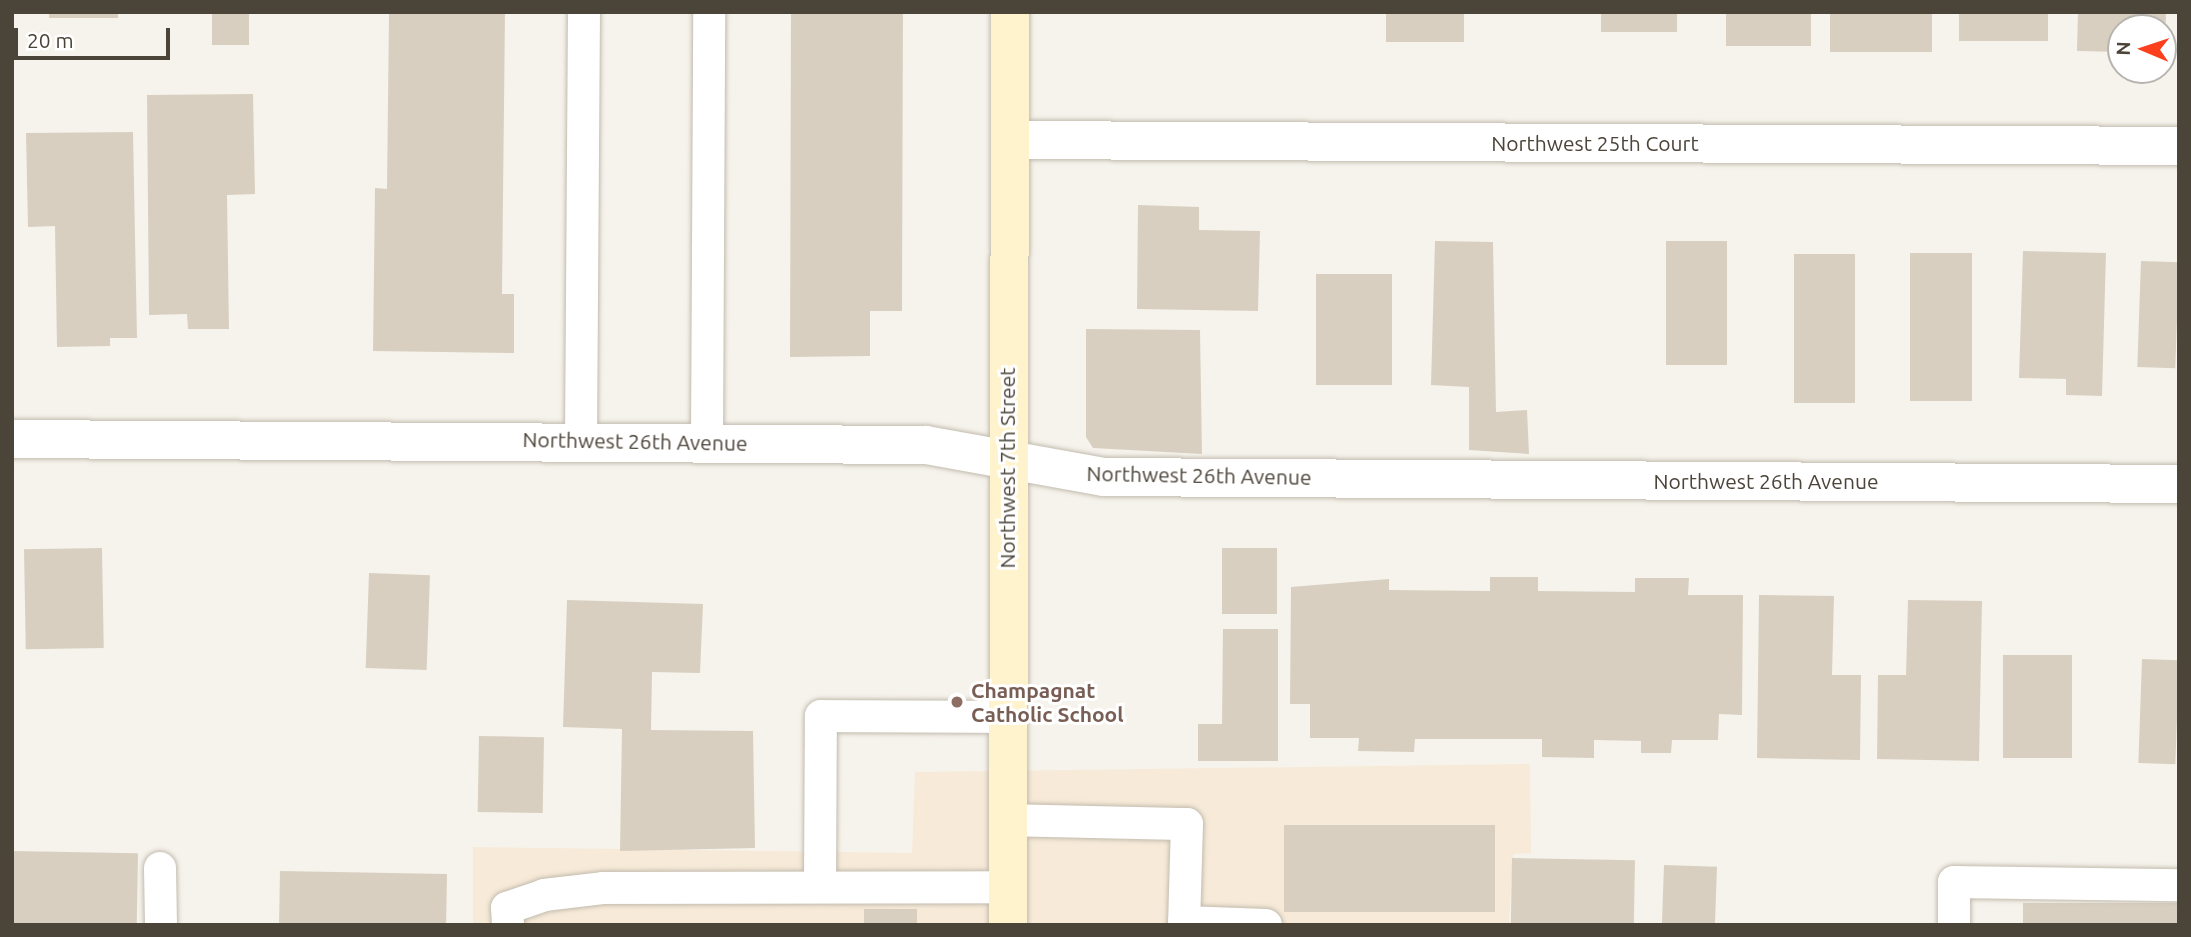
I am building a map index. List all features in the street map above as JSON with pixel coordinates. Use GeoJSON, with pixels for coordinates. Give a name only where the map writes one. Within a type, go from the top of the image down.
{"type":"FeatureCollection","features":[{"type":"Feature","properties":{"kind":"main road","name":"Northwest 7th Street"},"geometry":{"type":"LineString","coordinates":[[1008,925],[1005,460],[1010,12]]}},
{"type":"Feature","properties":{"kind":"street","name":"Northwest 25th Court"},"geometry":{"type":"LineString","coordinates":[[1010,140],[2179,146]]}},
{"type":"Feature","properties":{"kind":"street","name":"Northwest 26th Avenue"},"geometry":{"type":"LineString","coordinates":[[12,439],[581,440],[926,445],[1103,477],[2179,484]]}},
{"type":"Feature","properties":{"kind":"lane"},"geometry":{"type":"LineString","coordinates":[[581,440],[583,12]]}},
{"type":"Feature","properties":{"kind":"lane"},"geometry":{"type":"LineString","coordinates":[[708,441],[709,12]]}},
{"type":"Feature","properties":{"kind":"lane"},"geometry":{"type":"LineString","coordinates":[[820,887],[821,716],[1007,717]]}},
{"type":"Feature","properties":{"kind":"lane"},"geometry":{"type":"LineString","coordinates":[[1008,820],[1187,824],[1184,923],[1266,925]]}},
{"type":"Feature","properties":{"kind":"lane"},"geometry":{"type":"LineString","coordinates":[[160,868],[161,925]]}},
{"type":"Feature","properties":{"kind":"lane"},"geometry":{"type":"LineString","coordinates":[[1954,925],[1954,882],[2179,885]]}},
{"type":"Feature","properties":{"kind":"lane"},"geometry":{"type":"LineString","coordinates":[[508,925],[508,908],[579,890],[1009,887]]}},
{"type":"Feature","properties":{"kind":"shaded area"},"geometry":{"type":"Polygon","coordinates":[[[1530,764],[1531,853],[1513,854],[1509,925],[473,925],[473,847],[912,853],[915,772],[1530,764]]]}},
{"type":"Feature","properties":{"kind":"building"},"geometry":{"type":"Polygon","coordinates":[[[49,12],[118,12],[118,18],[49,18],[49,12]]]}},
{"type":"Feature","properties":{"kind":"building"},"geometry":{"type":"Polygon","coordinates":[[[212,12],[249,12],[249,45],[212,45],[212,12]]]}},
{"type":"Feature","properties":{"kind":"building"},"geometry":{"type":"Polygon","coordinates":[[[389,12],[505,12],[502,294],[514,294],[514,353],[373,351],[375,188],[387,189],[389,12]]]}},
{"type":"Feature","properties":{"kind":"building"},"geometry":{"type":"Polygon","coordinates":[[[791,12],[903,12],[902,311],[870,311],[870,356],[790,357],[791,12]]]}},
{"type":"Feature","properties":{"kind":"building"},"geometry":{"type":"Polygon","coordinates":[[[1386,12],[1464,12],[1464,42],[1386,42],[1386,12]]]}},
{"type":"Feature","properties":{"kind":"building"},"geometry":{"type":"Polygon","coordinates":[[[1601,12],[1677,12],[1677,32],[1601,32],[1601,12]]]}},
{"type":"Feature","properties":{"kind":"building"},"geometry":{"type":"Polygon","coordinates":[[[1726,12],[1811,12],[1811,46],[1726,46],[1726,12]]]}},
{"type":"Feature","properties":{"kind":"building"},"geometry":{"type":"Polygon","coordinates":[[[1830,12],[1932,12],[1932,52],[1830,52],[1830,12]]]}},
{"type":"Feature","properties":{"kind":"building"},"geometry":{"type":"Polygon","coordinates":[[[1959,12],[2048,12],[2048,41],[1959,41],[1959,12]]]}},
{"type":"Feature","properties":{"kind":"building"},"geometry":{"type":"Polygon","coordinates":[[[2078,12],[2166,12],[2107,14],[2107,52],[2077,51],[2078,12]]]}},
{"type":"Feature","properties":{"kind":"building"},"geometry":{"type":"Polygon","coordinates":[[[253,94],[255,194],[227,195],[229,329],[188,329],[187,314],[149,315],[147,95],[253,94]]]}},
{"type":"Feature","properties":{"kind":"building"},"geometry":{"type":"Polygon","coordinates":[[[133,132],[137,338],[110,338],[110,346],[57,347],[55,226],[28,227],[26,133],[133,132]]]}},
{"type":"Feature","properties":{"kind":"building"},"geometry":{"type":"Polygon","coordinates":[[[1138,205],[1199,207],[1199,230],[1260,231],[1258,311],[1137,309],[1138,205]]]}},
{"type":"Feature","properties":{"kind":"building"},"geometry":{"type":"Polygon","coordinates":[[[1435,241],[1493,242],[1496,412],[1527,410],[1529,454],[1469,450],[1469,387],[1431,385],[1435,241]]]}},
{"type":"Feature","properties":{"kind":"building"},"geometry":{"type":"Polygon","coordinates":[[[1666,241],[1727,241],[1727,365],[1666,365],[1666,241]]]}},
{"type":"Feature","properties":{"kind":"building"},"geometry":{"type":"Polygon","coordinates":[[[2023,251],[2106,253],[2102,396],[2066,395],[2066,379],[2019,378],[2023,251]]]}},
{"type":"Feature","properties":{"kind":"building"},"geometry":{"type":"Polygon","coordinates":[[[1910,253],[1972,253],[1972,401],[1910,401],[1910,253]]]}},
{"type":"Feature","properties":{"kind":"building"},"geometry":{"type":"Polygon","coordinates":[[[1794,254],[1855,254],[1855,403],[1794,403],[1794,254]]]}},
{"type":"Feature","properties":{"kind":"building"},"geometry":{"type":"Polygon","coordinates":[[[2141,261],[2179,262],[2175,368],[2137,367],[2141,261]]]}},
{"type":"Feature","properties":{"kind":"building"},"geometry":{"type":"Polygon","coordinates":[[[1316,274],[1392,274],[1392,385],[1316,385],[1316,274]]]}},
{"type":"Feature","properties":{"kind":"building"},"geometry":{"type":"Polygon","coordinates":[[[1086,329],[1200,330],[1202,454],[1093,448],[1086,437],[1086,329]]]}},
{"type":"Feature","properties":{"kind":"building"},"geometry":{"type":"Polygon","coordinates":[[[102,548],[104,648],[26,649],[24,549],[102,548]]]}},
{"type":"Feature","properties":{"kind":"building"},"geometry":{"type":"Polygon","coordinates":[[[1222,548],[1277,548],[1277,614],[1222,614],[1222,548]]]}},
{"type":"Feature","properties":{"kind":"building"},"geometry":{"type":"Polygon","coordinates":[[[369,573],[430,575],[427,670],[366,668],[369,573]]]}},
{"type":"Feature","properties":{"kind":"building"},"geometry":{"type":"Polygon","coordinates":[[[1490,577],[1538,577],[1538,591],[1635,592],[1635,578],[1689,578],[1688,595],[1743,595],[1742,715],[1719,714],[1718,740],[1672,740],[1671,753],[1641,753],[1641,741],[1594,740],[1594,758],[1542,757],[1542,739],[1415,739],[1414,752],[1358,751],[1359,738],[1310,738],[1310,704],[1290,704],[1291,587],[1389,579],[1389,590],[1490,591],[1490,577]]]}},
{"type":"Feature","properties":{"kind":"building"},"geometry":{"type":"Polygon","coordinates":[[[1759,595],[1834,596],[1832,675],[1861,675],[1860,760],[1757,758],[1759,595]]]}},
{"type":"Feature","properties":{"kind":"building"},"geometry":{"type":"Polygon","coordinates":[[[567,600],[703,604],[700,673],[652,672],[651,730],[753,731],[755,848],[620,851],[622,729],[563,727],[567,600]]]}},
{"type":"Feature","properties":{"kind":"building"},"geometry":{"type":"Polygon","coordinates":[[[1908,600],[1982,601],[1979,761],[1877,759],[1878,675],[1906,675],[1908,600]]]}},
{"type":"Feature","properties":{"kind":"building"},"geometry":{"type":"Polygon","coordinates":[[[1223,629],[1278,629],[1278,761],[1198,761],[1198,724],[1222,724],[1223,629]]]}},
{"type":"Feature","properties":{"kind":"building"},"geometry":{"type":"Polygon","coordinates":[[[2003,655],[2072,655],[2072,758],[2003,758],[2003,655]]]}},
{"type":"Feature","properties":{"kind":"building"},"geometry":{"type":"Polygon","coordinates":[[[2142,659],[2179,660],[2175,764],[2138,763],[2142,659]]]}},
{"type":"Feature","properties":{"kind":"building"},"geometry":{"type":"Polygon","coordinates":[[[479,736],[544,737],[543,813],[478,812],[479,736]]]}},
{"type":"Feature","properties":{"kind":"building"},"geometry":{"type":"Polygon","coordinates":[[[1284,825],[1495,825],[1495,912],[1284,912],[1284,825]]]}},
{"type":"Feature","properties":{"kind":"building"},"geometry":{"type":"Polygon","coordinates":[[[12,851],[138,853],[137,925],[12,925],[12,851]]]}},
{"type":"Feature","properties":{"kind":"building"},"geometry":{"type":"Polygon","coordinates":[[[1512,858],[1635,860],[1634,925],[1511,925],[1512,858]]]}},
{"type":"Feature","properties":{"kind":"building"},"geometry":{"type":"Polygon","coordinates":[[[1664,865],[1717,867],[1715,925],[1662,925],[1664,865]]]}},
{"type":"Feature","properties":{"kind":"building"},"geometry":{"type":"Polygon","coordinates":[[[280,871],[447,874],[446,925],[279,925],[280,871]]]}},
{"type":"Feature","properties":{"kind":"building"},"geometry":{"type":"Polygon","coordinates":[[[2023,903],[2177,903],[2177,925],[2023,925],[2023,903]]]}},
{"type":"Feature","properties":{"kind":"building"},"geometry":{"type":"Polygon","coordinates":[[[864,909],[917,909],[917,925],[864,925],[864,909]]]}},
{"type":"Feature","properties":{"kind":"place","name":"Champagnat Catholic School"},"geometry":{"type":"Point","coordinates":[957,702]}}]}
